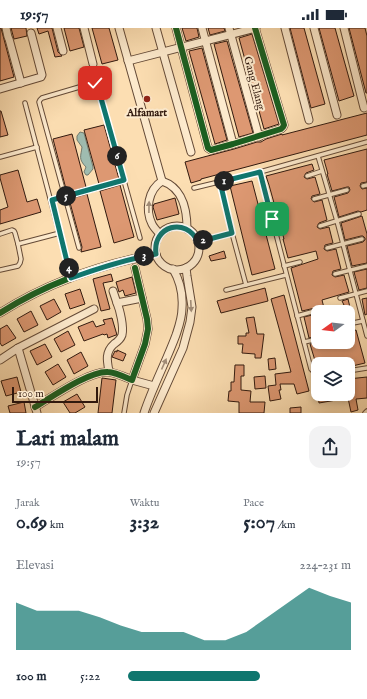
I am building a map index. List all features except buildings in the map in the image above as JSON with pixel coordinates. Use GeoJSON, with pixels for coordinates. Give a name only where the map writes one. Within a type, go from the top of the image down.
{"type":"FeatureCollection","features":[{"type":"Feature","properties":{"kind":"street"},"geometry":{"type":"LineString","coordinates":[[6,28],[21,83]]}},
{"type":"Feature","properties":{"kind":"street"},"geometry":{"type":"LineString","coordinates":[[57,28],[63,51]]}},
{"type":"Feature","properties":{"kind":"street"},"geometry":{"type":"LineString","coordinates":[[84,28],[93,64]]}},
{"type":"Feature","properties":{"kind":"street"},"geometry":{"type":"LineString","coordinates":[[119,28],[162,181]]}},
{"type":"Feature","properties":{"kind":"street"},"geometry":{"type":"LineString","coordinates":[[156,28],[191,152]]}},
{"type":"Feature","properties":{"kind":"street"},"geometry":{"type":"LineString","coordinates":[[128,61],[181,48],[206,41],[230,31],[256,28],[284,126],[281,129],[258,137],[210,150],[208,148],[181,48],[176,28]]}},
{"type":"Feature","properties":{"kind":"street"},"geometry":{"type":"LineString","coordinates":[[202,28],[233,144]]}},
{"type":"Feature","properties":{"kind":"street"},"geometry":{"type":"LineString","coordinates":[[285,28],[309,120]]}},
{"type":"Feature","properties":{"kind":"street"},"geometry":{"type":"LineString","coordinates":[[314,28],[337,115]]}},
{"type":"Feature","properties":{"kind":"street"},"geometry":{"type":"LineString","coordinates":[[344,28],[364,108]]}},
{"type":"Feature","properties":{"kind":"street"},"geometry":{"type":"LineString","coordinates":[[0,89],[41,77],[42,75],[30,30]]}},
{"type":"Feature","properties":{"kind":"street","name":"Gang Elang"},"geometry":{"type":"LineString","coordinates":[[230,31],[258,137]]}},
{"type":"Feature","properties":{"kind":"street"},"geometry":{"type":"LineString","coordinates":[[162,181],[169,184],[177,191],[183,201],[187,212],[188,229]]}},
{"type":"Feature","properties":{"kind":"street"},"geometry":{"type":"LineString","coordinates":[[160,234],[152,224],[148,210],[151,195],[162,181]]}},
{"type":"Feature","properties":{"kind":"street"},"geometry":{"type":"LineString","coordinates":[[176,226],[188,229],[192,232],[198,242],[198,254],[191,264],[180,270],[167,268],[162,264],[156,254],[156,243],[160,234],[164,230],[176,226]]}},
{"type":"Feature","properties":{"kind":"street"},"geometry":{"type":"LineString","coordinates":[[0,313],[57,283],[112,264],[156,254]]}},
{"type":"Feature","properties":{"kind":"street"},"geometry":{"type":"LineString","coordinates":[[132,380],[145,344],[148,329],[135,268]]}},
{"type":"Feature","properties":{"kind":"street"},"geometry":{"type":"LineString","coordinates":[[154,413],[183,348],[190,322],[192,307],[186,268]]}},
{"type":"Feature","properties":{"kind":"street"},"geometry":{"type":"LineString","coordinates":[[144,413],[172,346],[180,321],[182,308],[181,288],[173,269]]}},
{"type":"Feature","properties":{"kind":"street"},"geometry":{"type":"LineString","coordinates":[[109,372],[108,356],[110,348],[122,336],[123,331],[119,310],[113,291]]}},
{"type":"Feature","properties":{"kind":"street"},"geometry":{"type":"LineString","coordinates":[[117,303],[142,298]]}},
{"type":"Feature","properties":{"kind":"street"},"geometry":{"type":"LineString","coordinates":[[0,360],[18,348],[94,309]]}},
{"type":"Feature","properties":{"kind":"street"},"geometry":{"type":"LineString","coordinates":[[18,348],[36,410],[71,385],[88,376],[109,372],[154,386]]}},
{"type":"Feature","properties":{"kind":"lane"},"geometry":{"type":"LineString","coordinates":[[79,248],[39,102],[42,98],[93,83],[97,84],[140,238]]}},
{"type":"Feature","properties":{"kind":"lane"},"geometry":{"type":"LineString","coordinates":[[26,103],[71,278]]}},
{"type":"Feature","properties":{"kind":"lane"},"geometry":{"type":"LineString","coordinates":[[194,188],[260,172],[367,142]]}},
{"type":"Feature","properties":{"kind":"lane"},"geometry":{"type":"LineString","coordinates":[[0,157],[37,147]]}},
{"type":"Feature","properties":{"kind":"lane"},"geometry":{"type":"LineString","coordinates":[[318,156],[337,221],[367,336]]}},
{"type":"Feature","properties":{"kind":"lane"},"geometry":{"type":"LineString","coordinates":[[307,176],[322,171]]}},
{"type":"Feature","properties":{"kind":"lane"},"geometry":{"type":"LineString","coordinates":[[260,172],[311,366]]}},
{"type":"Feature","properties":{"kind":"lane"},"geometry":{"type":"LineString","coordinates":[[52,200],[124,180]]}},
{"type":"Feature","properties":{"kind":"lane"},"geometry":{"type":"LineString","coordinates":[[220,182],[246,285]]}},
{"type":"Feature","properties":{"kind":"lane"},"geometry":{"type":"LineString","coordinates":[[314,199],[347,190]]}},
{"type":"Feature","properties":{"kind":"lane"},"geometry":{"type":"LineString","coordinates":[[320,226],[359,214]]}},
{"type":"Feature","properties":{"kind":"lane"},"geometry":{"type":"LineString","coordinates":[[0,234],[12,230],[14,231],[21,259],[18,266],[0,270]]}},
{"type":"Feature","properties":{"kind":"lane"},"geometry":{"type":"LineString","coordinates":[[18,244],[60,233]]}},
{"type":"Feature","properties":{"kind":"lane"},"geometry":{"type":"LineString","coordinates":[[198,242],[232,233]]}},
{"type":"Feature","properties":{"kind":"lane"},"geometry":{"type":"LineString","coordinates":[[327,248],[362,239]]}},
{"type":"Feature","properties":{"kind":"lane"},"geometry":{"type":"LineString","coordinates":[[284,266],[300,262]]}},
{"type":"Feature","properties":{"kind":"lane"},"geometry":{"type":"LineString","coordinates":[[335,274],[367,266]]}},
{"type":"Feature","properties":{"kind":"lane"},"geometry":{"type":"LineString","coordinates":[[226,290],[286,275]]}},
{"type":"Feature","properties":{"kind":"lane"},"geometry":{"type":"LineString","coordinates":[[340,298],[367,291]]}},
{"type":"Feature","properties":{"kind":"lane"},"geometry":{"type":"LineString","coordinates":[[297,316],[311,312]]}},
{"type":"Feature","properties":{"kind":"lane"},"geometry":{"type":"LineString","coordinates":[[355,323],[363,321]]}},
{"type":"Feature","properties":{"kind":"lane"},"geometry":{"type":"LineString","coordinates":[[304,342],[311,340]]}},
{"type":"Feature","properties":{"kind":"lane"},"geometry":{"type":"LineString","coordinates":[[355,370],[367,368]]}},
{"type":"Feature","properties":{"kind":"lane"},"geometry":{"type":"LineString","coordinates":[[124,413],[127,395],[132,380]]}},
{"type":"Feature","properties":{"kind":"shaded area"},"geometry":{"type":"Polygon","coordinates":[[[80,132],[84,133],[93,167],[88,175],[84,172],[86,167],[81,160],[82,147],[77,140],[77,136],[80,132]]]}},
{"type":"Feature","properties":{"kind":"cycle path"},"geometry":{"type":"LineString","coordinates":[[176,28],[208,148],[211,150],[281,129],[284,125],[255,28]]}},
{"type":"Feature","properties":{"kind":"cycle path"},"geometry":{"type":"LineString","coordinates":[[0,313],[18,302],[75,276],[115,263],[156,254]]}},
{"type":"Feature","properties":{"kind":"cycle path"},"geometry":{"type":"LineString","coordinates":[[35,407],[71,385],[100,373],[113,373],[132,380],[145,344],[148,329],[135,268]]}},
{"type":"Feature","properties":{"kind":"place","name":"Alfamart"},"geometry":{"type":"Point","coordinates":[147,99]}},
{"type":"Feature","properties":{"kind":"route"},"geometry":{"type":"LineString","coordinates":[[95,83],[97,84],[124,180],[52,200],[71,278],[112,264],[156,254],[156,243],[160,234],[164,230],[176,226],[188,229],[192,232],[198,242],[232,233],[220,182],[260,172],[272,219]]}}]}
